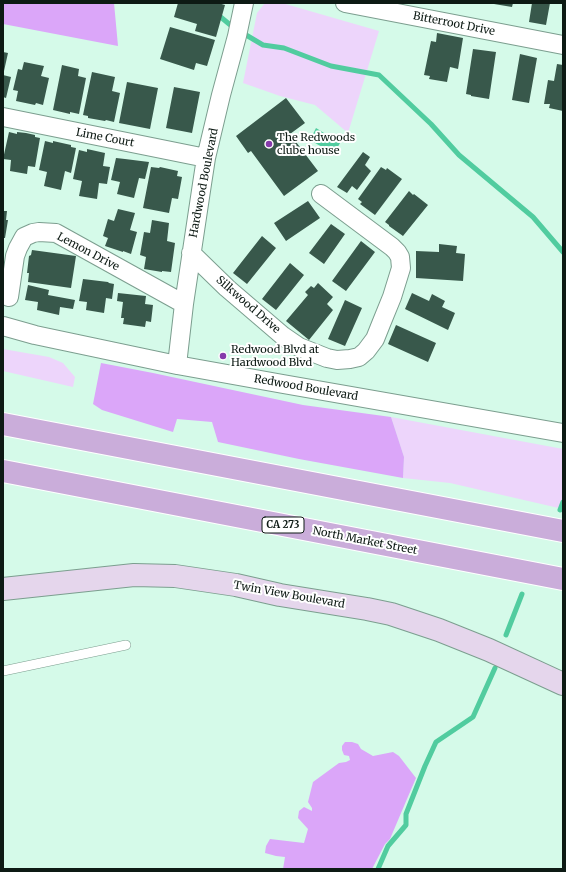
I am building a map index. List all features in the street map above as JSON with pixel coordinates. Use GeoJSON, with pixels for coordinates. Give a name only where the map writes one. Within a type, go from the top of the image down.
{"type":"FeatureCollection","features":[{"type":"Feature","properties":{"kind":"main road"},"geometry":{"type":"LineString","coordinates":[[3,424],[563,531]]}},
{"type":"Feature","properties":{"kind":"main road","name":"North Market Street"},"geometry":{"type":"LineString","coordinates":[[3,471],[563,579]]}},
{"type":"Feature","properties":{"kind":"street","name":"Hardwood Boulevard"},"geometry":{"type":"LineString","coordinates":[[177,365],[196,216],[206,158],[244,3]]}},
{"type":"Feature","properties":{"kind":"street","name":"Bitterroot Drive"},"geometry":{"type":"LineString","coordinates":[[345,3],[563,44]]}},
{"type":"Feature","properties":{"kind":"street","name":"Lime Court"},"geometry":{"type":"LineString","coordinates":[[3,117],[206,158]]}},
{"type":"Feature","properties":{"kind":"street","name":"Silkwood Drive"},"geometry":{"type":"LineString","coordinates":[[191,253],[227,288],[283,336],[299,347],[327,358],[337,360],[358,357],[366,351],[375,339],[392,297],[401,268],[400,257],[392,247],[321,194]]}},
{"type":"Feature","properties":{"kind":"street","name":"Lemon Drive"},"geometry":{"type":"LineString","coordinates":[[9,297],[15,256],[18,248],[24,237],[39,232],[56,233],[184,304]]}},
{"type":"Feature","properties":{"kind":"street","name":"Redwood Boulevard"},"geometry":{"type":"LineString","coordinates":[[3,326],[35,335],[177,365],[563,432]]}},
{"type":"Feature","properties":{"kind":"street","name":"Twin View Boulevard"},"geometry":{"type":"LineString","coordinates":[[3,590],[134,575],[175,576],[236,586],[391,614],[439,630],[563,684]]}},
{"type":"Feature","properties":{"kind":"lane"},"geometry":{"type":"LineString","coordinates":[[3,671],[126,645]]}},
{"type":"Feature","properties":{"kind":"shaded area"},"geometry":{"type":"Polygon","coordinates":[[[3,3],[114,3],[118,46],[3,24],[3,3]]]}},
{"type":"Feature","properties":{"kind":"shaded area"},"geometry":{"type":"Polygon","coordinates":[[[265,3],[282,3],[379,31],[348,133],[315,105],[280,96],[243,83],[257,13],[265,3]]]}},
{"type":"Feature","properties":{"kind":"shaded area"},"geometry":{"type":"Polygon","coordinates":[[[316,128],[340,143],[334,154],[310,140],[316,128]]]}},
{"type":"Feature","properties":{"kind":"shaded area"},"geometry":{"type":"Polygon","coordinates":[[[3,349],[49,357],[63,363],[75,377],[73,387],[3,371],[3,349]]]}},
{"type":"Feature","properties":{"kind":"shaded area"},"geometry":{"type":"Polygon","coordinates":[[[101,363],[303,405],[391,417],[404,457],[403,478],[299,459],[218,442],[212,422],[177,419],[173,432],[102,410],[93,404],[101,363]]]}},
{"type":"Feature","properties":{"kind":"shaded area"},"geometry":{"type":"Polygon","coordinates":[[[391,417],[563,449],[563,509],[450,483],[403,478],[404,457],[391,417]]]}},
{"type":"Feature","properties":{"kind":"shaded area"},"geometry":{"type":"Polygon","coordinates":[[[345,742],[358,744],[361,749],[373,756],[393,752],[399,756],[416,778],[390,839],[385,844],[372,869],[283,869],[285,857],[265,853],[266,846],[270,839],[304,843],[308,829],[298,818],[299,811],[304,807],[312,811],[312,808],[308,802],[313,782],[339,763],[350,760],[349,756],[344,755],[342,750],[342,746],[345,742]]]}},
{"type":"Feature","properties":{"kind":"building"},"geometry":{"type":"Polygon","coordinates":[[[178,3],[218,3],[225,5],[216,37],[195,31],[197,24],[174,17],[178,3]]]}},
{"type":"Feature","properties":{"kind":"building"},"geometry":{"type":"Polygon","coordinates":[[[494,3],[513,3],[512,7],[494,3]]]}},
{"type":"Feature","properties":{"kind":"building"},"geometry":{"type":"Polygon","coordinates":[[[532,3],[550,3],[546,25],[529,22],[532,3]]]}},
{"type":"Feature","properties":{"kind":"building"},"geometry":{"type":"Polygon","coordinates":[[[170,27],[215,40],[207,66],[196,63],[194,70],[160,59],[170,27]]]}},
{"type":"Feature","properties":{"kind":"building"},"geometry":{"type":"Polygon","coordinates":[[[437,33],[463,38],[458,69],[450,67],[447,82],[429,79],[430,76],[424,75],[431,41],[436,42],[437,33]]]}},
{"type":"Feature","properties":{"kind":"building"},"geometry":{"type":"Polygon","coordinates":[[[473,49],[496,52],[489,99],[466,94],[473,49]]]}},
{"type":"Feature","properties":{"kind":"building"},"geometry":{"type":"Polygon","coordinates":[[[3,52],[8,53],[4,71],[3,71],[3,52]]]}},
{"type":"Feature","properties":{"kind":"building"},"geometry":{"type":"Polygon","coordinates":[[[520,54],[537,58],[529,103],[512,100],[520,54]]]}},
{"type":"Feature","properties":{"kind":"building"},"geometry":{"type":"Polygon","coordinates":[[[24,62],[44,66],[41,76],[49,78],[43,105],[16,101],[18,91],[13,90],[18,69],[22,70],[24,62]]]}},
{"type":"Feature","properties":{"kind":"building"},"geometry":{"type":"Polygon","coordinates":[[[557,64],[563,65],[563,111],[549,108],[550,104],[544,104],[548,80],[554,81],[557,64]]]}},
{"type":"Feature","properties":{"kind":"building"},"geometry":{"type":"Polygon","coordinates":[[[62,65],[79,69],[78,76],[86,78],[79,114],[70,112],[70,114],[53,110],[62,65]]]}},
{"type":"Feature","properties":{"kind":"building"},"geometry":{"type":"Polygon","coordinates":[[[92,72],[115,77],[112,91],[120,93],[114,122],[88,118],[88,116],[83,115],[92,72]]]}},
{"type":"Feature","properties":{"kind":"building"},"geometry":{"type":"Polygon","coordinates":[[[3,75],[11,77],[6,98],[3,97],[3,75]]]}},
{"type":"Feature","properties":{"kind":"building"},"geometry":{"type":"Polygon","coordinates":[[[127,82],[158,88],[150,129],[119,123],[127,82]]]}},
{"type":"Feature","properties":{"kind":"building"},"geometry":{"type":"Polygon","coordinates":[[[174,87],[200,92],[192,133],[166,128],[174,87]]]}},
{"type":"Feature","properties":{"kind":"building","name":"The Redwoods clube house"},"geometry":{"type":"Polygon","coordinates":[[[286,98],[305,123],[290,134],[318,171],[284,196],[251,151],[248,153],[236,136],[286,98]]]}},
{"type":"Feature","properties":{"kind":"building"},"geometry":{"type":"Polygon","coordinates":[[[9,132],[17,134],[17,132],[26,133],[40,138],[35,167],[28,166],[27,174],[10,171],[11,160],[3,159],[9,132]]]}},
{"type":"Feature","properties":{"kind":"building"},"geometry":{"type":"Polygon","coordinates":[[[45,141],[53,143],[53,141],[71,145],[71,147],[76,148],[71,173],[65,171],[61,190],[44,186],[47,172],[39,170],[45,141]]]}},
{"type":"Feature","properties":{"kind":"building"},"geometry":{"type":"Polygon","coordinates":[[[87,149],[105,153],[103,166],[110,167],[107,184],[99,183],[97,199],[79,196],[82,181],[73,179],[79,150],[87,152],[87,149]]]}},
{"type":"Feature","properties":{"kind":"building"},"geometry":{"type":"Polygon","coordinates":[[[363,152],[370,157],[365,165],[371,171],[357,190],[352,186],[347,193],[337,187],[363,152]]]}},
{"type":"Feature","properties":{"kind":"building"},"geometry":{"type":"Polygon","coordinates":[[[116,158],[149,162],[145,179],[139,178],[134,198],[117,194],[120,182],[111,180],[116,158]]]}},
{"type":"Feature","properties":{"kind":"building"},"geometry":{"type":"Polygon","coordinates":[[[151,167],[160,167],[178,171],[177,176],[182,177],[178,199],[172,198],[169,213],[143,208],[151,167]]]}},
{"type":"Feature","properties":{"kind":"building"},"geometry":{"type":"Polygon","coordinates":[[[381,167],[386,170],[387,168],[402,179],[375,215],[360,204],[362,202],[358,199],[381,167]]]}},
{"type":"Feature","properties":{"kind":"building"},"geometry":{"type":"Polygon","coordinates":[[[409,191],[428,205],[403,236],[385,222],[409,191]]]}},
{"type":"Feature","properties":{"kind":"building"},"geometry":{"type":"Polygon","coordinates":[[[308,201],[320,218],[286,241],[274,223],[308,201]]]}},
{"type":"Feature","properties":{"kind":"building"},"geometry":{"type":"Polygon","coordinates":[[[118,209],[135,213],[130,230],[137,232],[131,254],[105,246],[108,238],[103,236],[108,219],[114,221],[118,209]]]}},
{"type":"Feature","properties":{"kind":"building"},"geometry":{"type":"Polygon","coordinates":[[[3,211],[7,211],[6,220],[8,220],[5,238],[3,238],[3,211]]]}},
{"type":"Feature","properties":{"kind":"building"},"geometry":{"type":"Polygon","coordinates":[[[152,220],[169,223],[167,241],[175,243],[171,272],[144,269],[146,257],[140,255],[144,232],[150,233],[152,220]]]}},
{"type":"Feature","properties":{"kind":"building"},"geometry":{"type":"Polygon","coordinates":[[[331,224],[345,234],[324,264],[309,253],[331,224]]]}},
{"type":"Feature","properties":{"kind":"building"},"geometry":{"type":"Polygon","coordinates":[[[262,236],[276,248],[247,284],[233,273],[262,236]]]}},
{"type":"Feature","properties":{"kind":"building"},"geometry":{"type":"Polygon","coordinates":[[[361,241],[375,252],[346,291],[332,281],[361,241]]]}},
{"type":"Feature","properties":{"kind":"building"},"geometry":{"type":"Polygon","coordinates":[[[439,244],[457,246],[456,253],[465,254],[463,281],[416,278],[416,251],[439,252],[439,244]]]}},
{"type":"Feature","properties":{"kind":"building"},"geometry":{"type":"Polygon","coordinates":[[[32,250],[76,256],[71,288],[28,282],[29,273],[27,273],[29,256],[31,255],[32,250]]]}},
{"type":"Feature","properties":{"kind":"building"},"geometry":{"type":"Polygon","coordinates":[[[290,263],[304,275],[276,310],[262,299],[290,263]]]}},
{"type":"Feature","properties":{"kind":"building"},"geometry":{"type":"Polygon","coordinates":[[[83,279],[114,284],[112,299],[106,298],[104,313],[86,310],[87,302],[79,301],[83,279]]]}},
{"type":"Feature","properties":{"kind":"building"},"geometry":{"type":"Polygon","coordinates":[[[318,283],[333,297],[327,304],[333,310],[309,340],[286,321],[308,295],[305,292],[311,286],[314,288],[318,283]]]}},
{"type":"Feature","properties":{"kind":"building"},"geometry":{"type":"Polygon","coordinates":[[[28,285],[49,290],[48,295],[75,300],[73,309],[60,307],[59,315],[37,310],[38,302],[25,300],[28,285]]]}},
{"type":"Feature","properties":{"kind":"building"},"geometry":{"type":"Polygon","coordinates":[[[118,293],[146,296],[145,304],[153,305],[151,322],[146,321],[145,327],[123,324],[124,318],[121,318],[123,302],[117,301],[118,293]]]}},
{"type":"Feature","properties":{"kind":"building"},"geometry":{"type":"Polygon","coordinates":[[[412,293],[429,301],[432,294],[445,301],[442,307],[455,313],[448,330],[405,309],[412,293]]]}},
{"type":"Feature","properties":{"kind":"building"},"geometry":{"type":"Polygon","coordinates":[[[345,300],[362,308],[345,346],[328,339],[345,300]]]}},
{"type":"Feature","properties":{"kind":"building"},"geometry":{"type":"Polygon","coordinates":[[[396,325],[436,343],[428,362],[388,344],[396,325]]]}},
{"type":"Feature","properties":{"kind":"waterway"},"geometry":{"type":"LineString","coordinates":[[217,14],[234,28]]}},
{"type":"Feature","properties":{"kind":"waterway"},"geometry":{"type":"LineString","coordinates":[[241,32],[263,45],[284,48],[331,66],[379,75],[431,124],[459,155],[533,217],[563,252]]}},
{"type":"Feature","properties":{"kind":"waterway"},"geometry":{"type":"LineString","coordinates":[[560,510],[563,502]]}},
{"type":"Feature","properties":{"kind":"waterway"},"geometry":{"type":"LineString","coordinates":[[506,635],[522,594]]}},
{"type":"Feature","properties":{"kind":"waterway"},"geometry":{"type":"LineString","coordinates":[[378,869],[388,846],[406,825],[406,814],[436,742],[473,717],[495,668]]}},
{"type":"Feature","properties":{"kind":"place","name":"The Redwoods clube house"},"geometry":{"type":"Point","coordinates":[269,144]}},
{"type":"Feature","properties":{"kind":"place","name":"Redwood Blvd at Hardwood Blvd"},"geometry":{"type":"Point","coordinates":[223,356]}}]}
